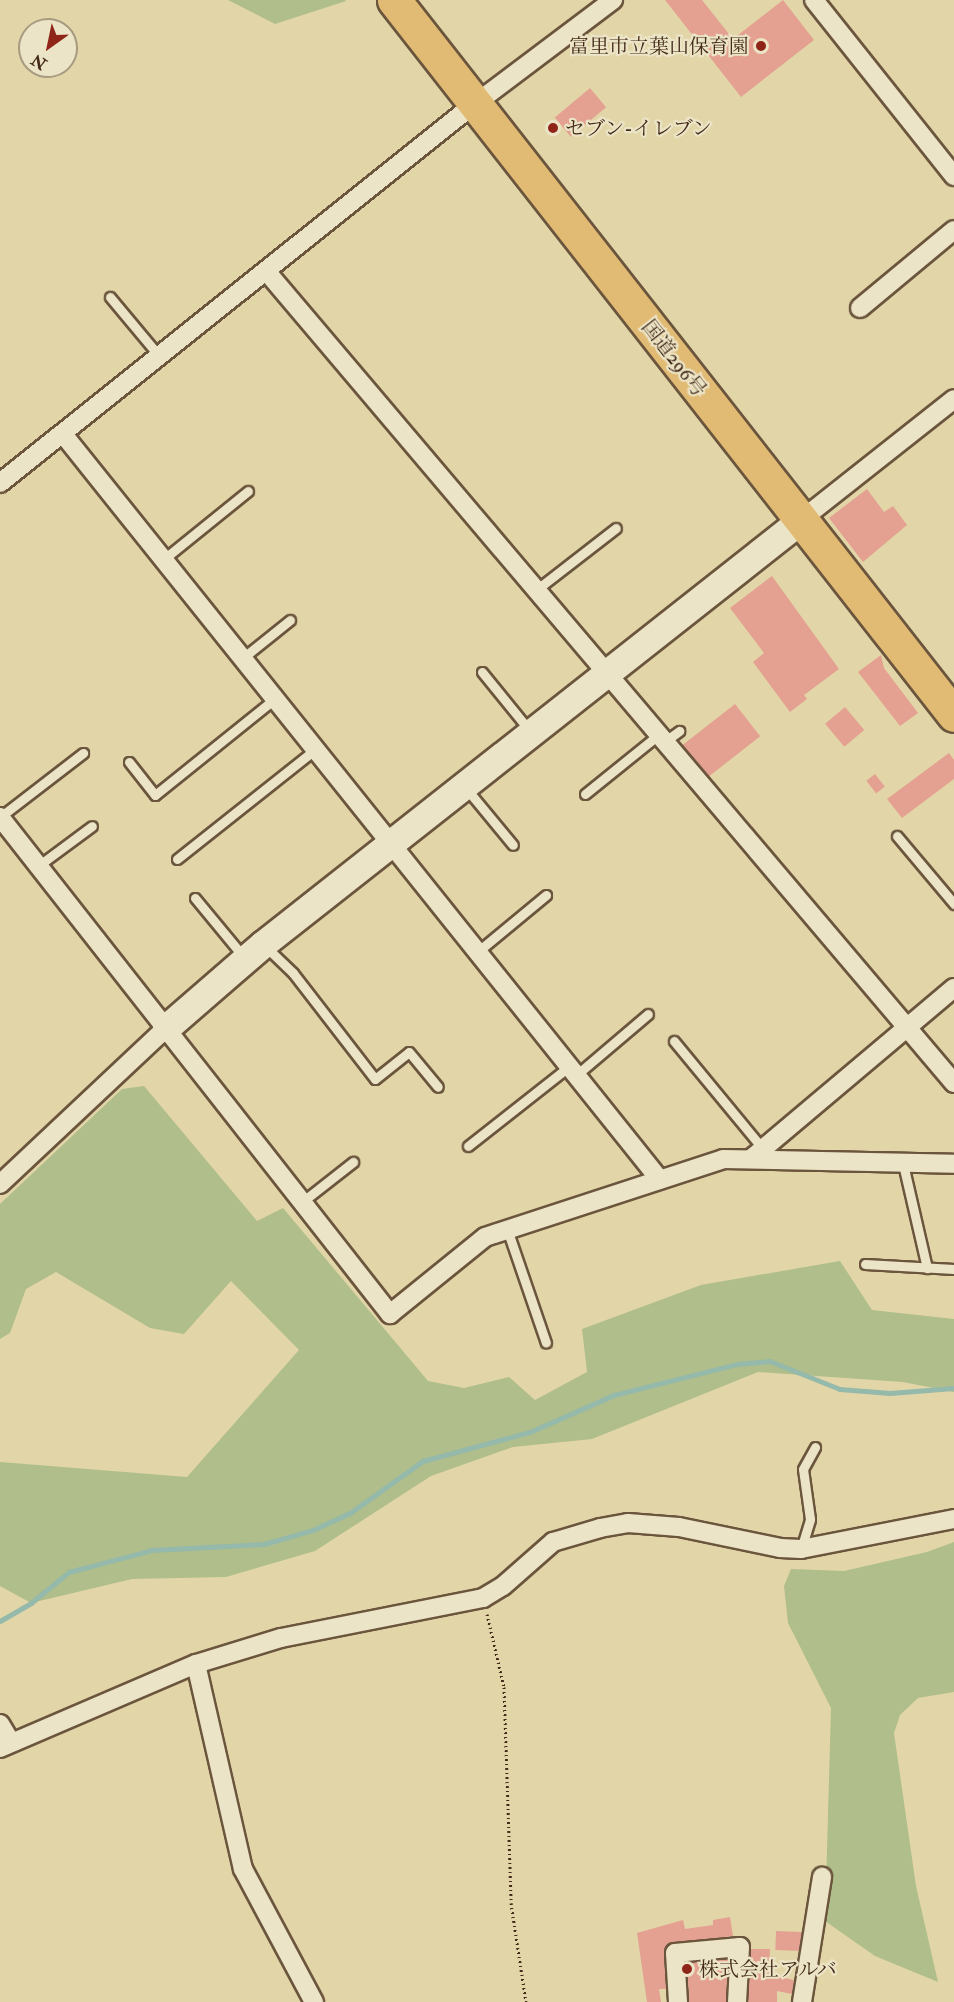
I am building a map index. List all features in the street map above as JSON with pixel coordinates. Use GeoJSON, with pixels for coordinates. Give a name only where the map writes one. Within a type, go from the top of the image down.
{"type":"FeatureCollection","features":[{"type":"Feature","properties":{"kind":"highway","name":"国道296号"},"geometry":{"type":"LineString","coordinates":[[399,2],[476,104],[954,715]]}},
{"type":"Feature","properties":{"kind":"street"},"geometry":{"type":"LineString","coordinates":[[0,483],[476,104],[613,0]]}},
{"type":"Feature","properties":{"kind":"street"},"geometry":{"type":"LineString","coordinates":[[814,0],[954,176]]}},
{"type":"Feature","properties":{"kind":"street"},"geometry":{"type":"LineString","coordinates":[[860,308],[954,230]]}},
{"type":"Feature","properties":{"kind":"street"},"geometry":{"type":"LineString","coordinates":[[267,272],[536,590],[604,674],[954,1083]]}},
{"type":"Feature","properties":{"kind":"street"},"geometry":{"type":"LineString","coordinates":[[0,1184],[166,1028],[255,952],[463,785],[954,399]]}},
{"type":"Feature","properties":{"kind":"street"},"geometry":{"type":"LineString","coordinates":[[63,434],[277,698],[389,844],[571,1073],[660,1180]]}},
{"type":"Feature","properties":{"kind":"street"},"geometry":{"type":"LineString","coordinates":[[0,817],[390,1314],[485,1237],[723,1159],[757,1154],[903,1164],[954,1164]]}},
{"type":"Feature","properties":{"kind":"street"},"geometry":{"type":"LineString","coordinates":[[757,1154],[954,987]]}},
{"type":"Feature","properties":{"kind":"street"},"geometry":{"type":"LineString","coordinates":[[0,1724],[5,1745],[195,1664],[281,1638],[483,1598],[503,1586],[553,1542],[628,1523],[679,1527],[780,1548],[801,1549],[954,1519]]}},
{"type":"Feature","properties":{"kind":"street"},"geometry":{"type":"LineString","coordinates":[[195,1664],[243,1869],[314,2002]]}},
{"type":"Feature","properties":{"kind":"street"},"geometry":{"type":"LineString","coordinates":[[802,2002],[822,1877]]}},
{"type":"Feature","properties":{"kind":"street"},"geometry":{"type":"LineString","coordinates":[[678,2002],[675,1953],[740,1947],[737,2002]]}},
{"type":"Feature","properties":{"kind":"lane"},"geometry":{"type":"LineString","coordinates":[[110,297],[160,357]]}},
{"type":"Feature","properties":{"kind":"lane"},"geometry":{"type":"LineString","coordinates":[[164,559],[248,491]]}},
{"type":"Feature","properties":{"kind":"lane"},"geometry":{"type":"LineString","coordinates":[[536,590],[616,528]]}},
{"type":"Feature","properties":{"kind":"lane"},"geometry":{"type":"LineString","coordinates":[[244,657],[290,620]]}},
{"type":"Feature","properties":{"kind":"lane"},"geometry":{"type":"LineString","coordinates":[[482,672],[531,732]]}},
{"type":"Feature","properties":{"kind":"lane"},"geometry":{"type":"LineString","coordinates":[[129,762],[155,795],[277,698]]}},
{"type":"Feature","properties":{"kind":"lane"},"geometry":{"type":"LineString","coordinates":[[585,794],[660,740],[679,730]]}},
{"type":"Feature","properties":{"kind":"lane"},"geometry":{"type":"LineString","coordinates":[[177,859],[316,749]]}},
{"type":"Feature","properties":{"kind":"lane"},"geometry":{"type":"LineString","coordinates":[[0,817],[82,753]]}},
{"type":"Feature","properties":{"kind":"lane"},"geometry":{"type":"LineString","coordinates":[[463,785],[513,845]]}},
{"type":"Feature","properties":{"kind":"lane"},"geometry":{"type":"LineString","coordinates":[[38,866],[92,826]]}},
{"type":"Feature","properties":{"kind":"lane"},"geometry":{"type":"LineString","coordinates":[[897,836],[954,904]]}},
{"type":"Feature","properties":{"kind":"lane"},"geometry":{"type":"LineString","coordinates":[[477,952],[546,895]]}},
{"type":"Feature","properties":{"kind":"lane"},"geometry":{"type":"LineString","coordinates":[[195,898],[255,952],[293,973],[375,1079],[409,1052],[438,1087]]}},
{"type":"Feature","properties":{"kind":"lane"},"geometry":{"type":"LineString","coordinates":[[468,1146],[571,1073],[648,1014]]}},
{"type":"Feature","properties":{"kind":"lane"},"geometry":{"type":"LineString","coordinates":[[674,1041],[757,1154]]}},
{"type":"Feature","properties":{"kind":"lane"},"geometry":{"type":"LineString","coordinates":[[302,1202],[353,1162]]}},
{"type":"Feature","properties":{"kind":"lane"},"geometry":{"type":"LineString","coordinates":[[903,1164],[927,1268]]}},
{"type":"Feature","properties":{"kind":"lane"},"geometry":{"type":"LineString","coordinates":[[507,1229],[546,1343]]}},
{"type":"Feature","properties":{"kind":"lane"},"geometry":{"type":"LineString","coordinates":[[865,1264],[954,1269]]}},
{"type":"Feature","properties":{"kind":"lane"},"geometry":{"type":"LineString","coordinates":[[801,1549],[810,1519],[803,1469],[815,1447]]}},
{"type":"Feature","properties":{"kind":"path"},"geometry":{"type":"LineString","coordinates":[[483,1598],[504,1687],[511,1903],[526,2002]]}},
{"type":"Feature","properties":{"kind":"green space"},"geometry":{"type":"Polygon","coordinates":[[[228,0],[345,0],[346,1],[275,24],[228,0]]]}},
{"type":"Feature","properties":{"kind":"green space"},"geometry":{"type":"Polygon","coordinates":[[[144,1086],[257,1221],[283,1208],[428,1381],[464,1388],[509,1377],[535,1400],[587,1372],[582,1329],[701,1285],[840,1261],[872,1310],[954,1319],[954,1392],[903,1382],[758,1372],[592,1439],[513,1447],[431,1476],[315,1551],[226,1577],[132,1579],[31,1603],[0,1586],[0,1462],[187,1477],[299,1350],[231,1281],[184,1334],[150,1328],[56,1272],[26,1289],[10,1333],[0,1339],[0,1204],[122,1089],[144,1086]]]}},
{"type":"Feature","properties":{"kind":"green space"},"geometry":{"type":"Polygon","coordinates":[[[954,1542],[954,1692],[918,1698],[900,1715],[894,1733],[916,1886],[938,1982],[875,1956],[825,1921],[831,1708],[788,1623],[784,1586],[791,1569],[844,1571],[927,1552],[954,1542]]]}},
{"type":"Feature","properties":{"kind":"building","name":"富里市立葉山保育園"},"geometry":{"type":"Polygon","coordinates":[[[665,0],[702,0],[733,39],[783,0],[814,40],[741,97],[665,0]]]}},
{"type":"Feature","properties":{"kind":"building"},"geometry":{"type":"Polygon","coordinates":[[[590,88],[606,107],[571,137],[555,118],[590,88]]]}},
{"type":"Feature","properties":{"kind":"building"},"geometry":{"type":"Polygon","coordinates":[[[867,489],[884,512],[893,506],[907,525],[863,562],[829,518],[867,489]]]}},
{"type":"Feature","properties":{"kind":"building"},"geometry":{"type":"Polygon","coordinates":[[[772,576],[839,669],[804,695],[807,699],[790,712],[753,662],[764,653],[730,608],[772,576]]]}},
{"type":"Feature","properties":{"kind":"building"},"geometry":{"type":"Polygon","coordinates":[[[881,655],[884,668],[918,713],[900,726],[858,672],[881,655]]]}},
{"type":"Feature","properties":{"kind":"building"},"geometry":{"type":"Polygon","coordinates":[[[735,704],[760,736],[707,778],[682,745],[735,704]]]}},
{"type":"Feature","properties":{"kind":"building"},"geometry":{"type":"Polygon","coordinates":[[[845,707],[864,730],[844,747],[825,724],[845,707]]]}},
{"type":"Feature","properties":{"kind":"building"},"geometry":{"type":"Polygon","coordinates":[[[949,753],[954,760],[954,779],[902,818],[887,799],[949,753]]]}},
{"type":"Feature","properties":{"kind":"building"},"geometry":{"type":"Polygon","coordinates":[[[875,774],[885,787],[876,793],[866,781],[875,774]]]}},
{"type":"Feature","properties":{"kind":"building"},"geometry":{"type":"Polygon","coordinates":[[[730,1917],[733,1936],[668,1944],[664,1954],[666,1989],[659,1989],[661,2002],[647,2002],[637,1933],[683,1920],[685,1929],[713,1925],[713,1920],[730,1917]]]}},
{"type":"Feature","properties":{"kind":"building"},"geometry":{"type":"Polygon","coordinates":[[[776,1931],[802,1932],[801,1951],[775,1950],[776,1931]]]}},
{"type":"Feature","properties":{"kind":"building"},"geometry":{"type":"Polygon","coordinates":[[[751,1949],[770,1949],[769,1975],[794,1980],[792,1994],[777,1991],[777,2002],[748,2002],[751,1949]]]}},
{"type":"Feature","properties":{"kind":"building"},"geometry":{"type":"Polygon","coordinates":[[[728,1959],[726,2002],[689,2002],[687,1963],[728,1959]]]}},
{"type":"Feature","properties":{"kind":"waterway"},"geometry":{"type":"LineString","coordinates":[[0,1621],[31,1603],[69,1572],[152,1550],[264,1544],[313,1530],[350,1513],[423,1461],[530,1432],[614,1395],[737,1364],[770,1361],[840,1389],[890,1393],[954,1388]]}},
{"type":"Feature","properties":{"kind":"place","name":"富里市立葉山保育園"},"geometry":{"type":"Point","coordinates":[761,46]}},
{"type":"Feature","properties":{"kind":"place","name":"セブン-イレブン"},"geometry":{"type":"Point","coordinates":[553,128]}},
{"type":"Feature","properties":{"kind":"place","name":"株式会社アルバ"},"geometry":{"type":"Point","coordinates":[687,1969]}}]}
